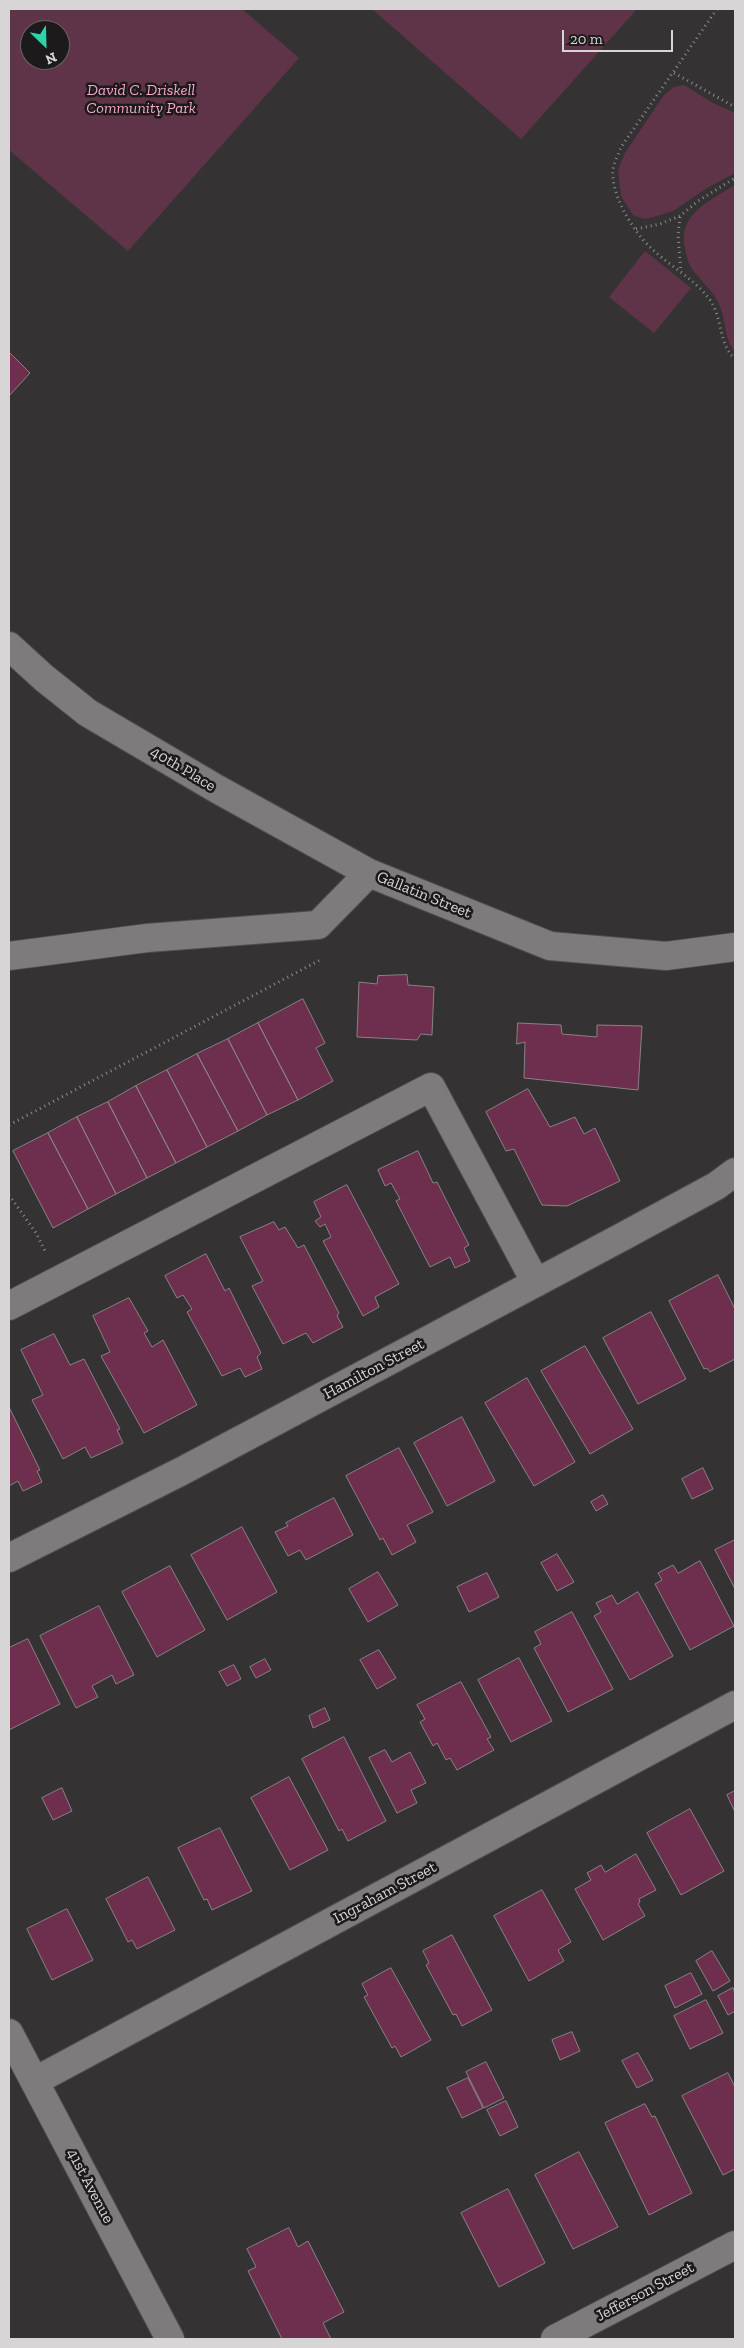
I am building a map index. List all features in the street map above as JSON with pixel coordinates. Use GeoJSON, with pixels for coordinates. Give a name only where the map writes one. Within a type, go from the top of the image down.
{"type":"FeatureCollection","features":[{"type":"Feature","properties":{"kind":"street","name":"40th Place"},"geometry":{"type":"LineString","coordinates":[[9,646],[44,678],[88,713],[217,789],[369,873]]}},
{"type":"Feature","properties":{"kind":"street","name":"Gallatin Street"},"geometry":{"type":"LineString","coordinates":[[9,956],[147,938],[318,925],[369,873],[550,946],[666,956],[735,947]]}},
{"type":"Feature","properties":{"kind":"street"},"geometry":{"type":"LineString","coordinates":[[9,1306],[431,1088],[536,1283]]}},
{"type":"Feature","properties":{"kind":"street","name":"Hamilton Street"},"geometry":{"type":"LineString","coordinates":[[9,1558],[182,1471],[536,1283],[716,1186],[735,1172]]}},
{"type":"Feature","properties":{"kind":"street","name":"Ingraham Street"},"geometry":{"type":"LineString","coordinates":[[35,2081],[735,1705]]}},
{"type":"Feature","properties":{"kind":"street","name":"41st Avenue"},"geometry":{"type":"LineString","coordinates":[[9,2033],[170,2339]]}},
{"type":"Feature","properties":{"kind":"street","name":"Jefferson Street"},"geometry":{"type":"LineString","coordinates":[[555,2339],[735,2245]]}},
{"type":"Feature","properties":{"kind":"path"},"geometry":{"type":"LineString","coordinates":[[717,9],[621,147],[613,169],[616,196],[636,229],[648,246],[699,286],[711,302],[718,316],[721,336],[730,354],[735,359]]}},
{"type":"Feature","properties":{"kind":"path"},"geometry":{"type":"LineString","coordinates":[[674,73],[735,107]]}},
{"type":"Feature","properties":{"kind":"path"},"geometry":{"type":"LineString","coordinates":[[636,229],[660,224],[680,216],[698,201],[735,178]]}},
{"type":"Feature","properties":{"kind":"path"},"geometry":{"type":"LineString","coordinates":[[680,216],[678,235],[682,273]]}},
{"type":"Feature","properties":{"kind":"path"},"geometry":{"type":"LineString","coordinates":[[9,1125],[321,959]]}},
{"type":"Feature","properties":{"kind":"path"},"geometry":{"type":"LineString","coordinates":[[9,1195],[36,1233],[59,1280]]}},
{"type":"Feature","properties":{"kind":"green space","name":"David C. Driskell Community Park"},"geometry":{"type":"Polygon","coordinates":[[[9,9],[242,9],[299,58],[128,251],[9,150],[9,9]]]}},
{"type":"Feature","properties":{"kind":"green space"},"geometry":{"type":"Polygon","coordinates":[[[372,9],[637,9],[521,139],[372,9]]]}},
{"type":"Feature","properties":{"kind":"green space"},"geometry":{"type":"Polygon","coordinates":[[[684,85],[713,103],[735,113],[735,173],[707,188],[673,211],[644,219],[633,215],[621,196],[618,170],[625,153],[664,95],[674,87],[684,85]]]}},
{"type":"Feature","properties":{"kind":"green space"},"geometry":{"type":"Polygon","coordinates":[[[735,185],[735,352],[731,346],[718,302],[713,293],[692,269],[688,260],[684,244],[684,233],[687,223],[700,208],[735,185]]]}},
{"type":"Feature","properties":{"kind":"green space"},"geometry":{"type":"Polygon","coordinates":[[[645,251],[691,288],[654,333],[609,297],[645,251]]]}},
{"type":"Feature","properties":{"kind":"building"},"geometry":{"type":"Polygon","coordinates":[[[9,352],[30,373],[9,396],[9,352]]]}},
{"type":"Feature","properties":{"kind":"building"},"geometry":{"type":"Polygon","coordinates":[[[407,975],[408,985],[434,987],[432,1035],[421,1034],[417,1040],[357,1037],[359,982],[377,984],[378,976],[407,975]]]}},
{"type":"Feature","properties":{"kind":"building"},"geometry":{"type":"Polygon","coordinates":[[[303,999],[325,1043],[316,1048],[333,1081],[298,1100],[258,1023],[303,999]]]}},
{"type":"Feature","properties":{"kind":"building"},"geometry":{"type":"Polygon","coordinates":[[[258,1023],[298,1100],[267,1115],[228,1039],[258,1023]]]}},
{"type":"Feature","properties":{"kind":"building"},"geometry":{"type":"Polygon","coordinates":[[[518,1023],[561,1025],[562,1034],[597,1037],[597,1025],[642,1026],[638,1090],[524,1078],[525,1042],[517,1044],[518,1023]]]}},
{"type":"Feature","properties":{"kind":"building"},"geometry":{"type":"Polygon","coordinates":[[[228,1039],[267,1115],[238,1131],[197,1054],[228,1039]]]}},
{"type":"Feature","properties":{"kind":"building"},"geometry":{"type":"Polygon","coordinates":[[[197,1054],[238,1131],[207,1147],[167,1070],[197,1054]]]}},
{"type":"Feature","properties":{"kind":"building"},"geometry":{"type":"Polygon","coordinates":[[[167,1070],[207,1147],[176,1163],[136,1086],[167,1070]]]}},
{"type":"Feature","properties":{"kind":"building"},"geometry":{"type":"Polygon","coordinates":[[[136,1086],[176,1163],[147,1178],[108,1102],[136,1086]]]}},
{"type":"Feature","properties":{"kind":"building"},"geometry":{"type":"Polygon","coordinates":[[[528,1089],[550,1127],[575,1117],[584,1134],[595,1128],[620,1181],[567,1206],[542,1205],[514,1149],[506,1151],[486,1112],[528,1089]]]}},
{"type":"Feature","properties":{"kind":"building"},"geometry":{"type":"Polygon","coordinates":[[[108,1102],[147,1178],[116,1194],[77,1117],[108,1102]]]}},
{"type":"Feature","properties":{"kind":"building"},"geometry":{"type":"Polygon","coordinates":[[[77,1117],[116,1194],[88,1209],[48,1133],[77,1117]]]}},
{"type":"Feature","properties":{"kind":"building"},"geometry":{"type":"Polygon","coordinates":[[[48,1133],[88,1209],[53,1228],[13,1151],[48,1133]]]}},
{"type":"Feature","properties":{"kind":"building"},"geometry":{"type":"Polygon","coordinates":[[[418,1151],[433,1183],[437,1182],[469,1245],[464,1248],[470,1261],[455,1268],[450,1257],[430,1267],[396,1201],[400,1199],[391,1183],[385,1186],[378,1170],[418,1151]]]}},
{"type":"Feature","properties":{"kind":"building"},"geometry":{"type":"Polygon","coordinates":[[[347,1185],[399,1284],[375,1297],[379,1307],[363,1316],[323,1241],[331,1237],[325,1224],[320,1227],[315,1221],[321,1217],[314,1202],[347,1185]]]}},
{"type":"Feature","properties":{"kind":"building"},"geometry":{"type":"Polygon","coordinates":[[[274,1222],[279,1230],[285,1227],[298,1248],[304,1245],[339,1313],[337,1316],[343,1327],[313,1343],[306,1333],[283,1344],[252,1286],[263,1281],[240,1237],[274,1222]]]}},
{"type":"Feature","properties":{"kind":"building"},"geometry":{"type":"Polygon","coordinates":[[[206,1254],[225,1291],[229,1288],[261,1353],[257,1357],[262,1369],[245,1377],[240,1368],[222,1376],[187,1312],[192,1309],[183,1295],[177,1298],[165,1276],[206,1254]]]}},
{"type":"Feature","properties":{"kind":"building"},"geometry":{"type":"Polygon","coordinates":[[[718,1275],[735,1309],[735,1359],[710,1372],[707,1368],[704,1369],[669,1301],[718,1275]]]}},
{"type":"Feature","properties":{"kind":"building"},"geometry":{"type":"Polygon","coordinates":[[[129,1298],[148,1331],[144,1333],[152,1347],[163,1340],[197,1405],[144,1433],[101,1356],[110,1352],[93,1316],[129,1298]]]}},
{"type":"Feature","properties":{"kind":"building"},"geometry":{"type":"Polygon","coordinates":[[[651,1312],[686,1379],[638,1404],[603,1338],[651,1312]]]}},
{"type":"Feature","properties":{"kind":"building"},"geometry":{"type":"Polygon","coordinates":[[[54,1334],[70,1365],[84,1359],[120,1429],[117,1430],[123,1443],[91,1458],[85,1447],[63,1459],[32,1400],[43,1395],[21,1350],[54,1334]]]}},
{"type":"Feature","properties":{"kind":"building"},"geometry":{"type":"Polygon","coordinates":[[[585,1346],[633,1429],[590,1454],[541,1371],[585,1346]]]}},
{"type":"Feature","properties":{"kind":"building"},"geometry":{"type":"Polygon","coordinates":[[[527,1378],[575,1462],[534,1486],[485,1403],[527,1378]]]}},
{"type":"Feature","properties":{"kind":"building"},"geometry":{"type":"Polygon","coordinates":[[[9,1407],[40,1470],[37,1471],[42,1482],[23,1491],[18,1481],[9,1486],[9,1407]]]}},
{"type":"Feature","properties":{"kind":"building"},"geometry":{"type":"Polygon","coordinates":[[[462,1417],[495,1481],[447,1506],[414,1443],[462,1417]]]}},
{"type":"Feature","properties":{"kind":"building"},"geometry":{"type":"Polygon","coordinates":[[[399,1448],[433,1512],[407,1525],[416,1542],[392,1555],[383,1538],[380,1540],[346,1476],[399,1448]]]}},
{"type":"Feature","properties":{"kind":"building"},"geometry":{"type":"Polygon","coordinates":[[[703,1468],[713,1489],[692,1499],[682,1479],[703,1468]]]}},
{"type":"Feature","properties":{"kind":"building"},"geometry":{"type":"Polygon","coordinates":[[[603,1495],[608,1504],[596,1511],[591,1502],[603,1495]]]}},
{"type":"Feature","properties":{"kind":"building"},"geometry":{"type":"Polygon","coordinates":[[[334,1498],[353,1535],[306,1560],[300,1550],[288,1556],[275,1532],[288,1526],[286,1523],[334,1498]]]}},
{"type":"Feature","properties":{"kind":"building"},"geometry":{"type":"Polygon","coordinates":[[[242,1527],[277,1592],[227,1620],[191,1555],[242,1527]]]}},
{"type":"Feature","properties":{"kind":"building"},"geometry":{"type":"Polygon","coordinates":[[[735,1540],[735,1589],[715,1550],[735,1540]]]}},
{"type":"Feature","properties":{"kind":"building"},"geometry":{"type":"Polygon","coordinates":[[[557,1554],[574,1582],[557,1591],[541,1563],[557,1554]]]}},
{"type":"Feature","properties":{"kind":"building"},"geometry":{"type":"Polygon","coordinates":[[[700,1561],[734,1626],[690,1650],[655,1584],[662,1580],[658,1573],[673,1565],[678,1573],[700,1561]]]}},
{"type":"Feature","properties":{"kind":"building"},"geometry":{"type":"Polygon","coordinates":[[[170,1566],[205,1630],[157,1657],[122,1592],[170,1566]]]}},
{"type":"Feature","properties":{"kind":"building"},"geometry":{"type":"Polygon","coordinates":[[[378,1572],[398,1605],[368,1622],[349,1589],[378,1572]]]}},
{"type":"Feature","properties":{"kind":"building"},"geometry":{"type":"Polygon","coordinates":[[[487,1573],[499,1597],[469,1612],[457,1587],[487,1573]]]}},
{"type":"Feature","properties":{"kind":"building"},"geometry":{"type":"Polygon","coordinates":[[[638,1592],[673,1656],[630,1680],[594,1616],[601,1612],[596,1603],[612,1595],[617,1604],[638,1592]]]}},
{"type":"Feature","properties":{"kind":"building"},"geometry":{"type":"Polygon","coordinates":[[[99,1606],[134,1675],[116,1684],[112,1675],[92,1686],[98,1697],[76,1708],[40,1636],[99,1606]]]}},
{"type":"Feature","properties":{"kind":"building"},"geometry":{"type":"Polygon","coordinates":[[[572,1612],[613,1689],[568,1712],[534,1648],[541,1644],[535,1632],[572,1612]]]}},
{"type":"Feature","properties":{"kind":"building"},"geometry":{"type":"Polygon","coordinates":[[[28,1639],[60,1704],[9,1730],[9,1648],[28,1639]]]}},
{"type":"Feature","properties":{"kind":"building"},"geometry":{"type":"Polygon","coordinates":[[[379,1650],[396,1678],[377,1689],[360,1660],[379,1650]]]}},
{"type":"Feature","properties":{"kind":"building"},"geometry":{"type":"Polygon","coordinates":[[[519,1658],[552,1721],[511,1742],[478,1680],[519,1658]]]}},
{"type":"Feature","properties":{"kind":"building"},"geometry":{"type":"Polygon","coordinates":[[[265,1659],[271,1670],[256,1678],[250,1667],[265,1659]]]}},
{"type":"Feature","properties":{"kind":"building"},"geometry":{"type":"Polygon","coordinates":[[[234,1665],[241,1679],[227,1686],[219,1672],[234,1665]]]}},
{"type":"Feature","properties":{"kind":"building"},"geometry":{"type":"Polygon","coordinates":[[[461,1682],[491,1737],[487,1739],[494,1750],[457,1770],[450,1758],[446,1760],[437,1743],[433,1746],[420,1722],[425,1719],[417,1705],[461,1682]]]}},
{"type":"Feature","properties":{"kind":"building"},"geometry":{"type":"Polygon","coordinates":[[[325,1708],[330,1720],[313,1728],[309,1716],[325,1708]]]}},
{"type":"Feature","properties":{"kind":"building"},"geometry":{"type":"Polygon","coordinates":[[[344,1737],[386,1821],[348,1841],[342,1829],[339,1831],[302,1759],[344,1737]]]}},
{"type":"Feature","properties":{"kind":"building"},"geometry":{"type":"Polygon","coordinates":[[[385,1750],[392,1762],[410,1752],[426,1783],[411,1790],[417,1803],[397,1813],[369,1758],[385,1750]]]}},
{"type":"Feature","properties":{"kind":"building"},"geometry":{"type":"Polygon","coordinates":[[[289,1777],[328,1850],[290,1870],[251,1798],[289,1777]]]}},
{"type":"Feature","properties":{"kind":"building"},"geometry":{"type":"Polygon","coordinates":[[[62,1788],[72,1811],[53,1820],[42,1798],[62,1788]]]}},
{"type":"Feature","properties":{"kind":"building"},"geometry":{"type":"Polygon","coordinates":[[[735,1791],[735,1812],[727,1795],[735,1791]]]}},
{"type":"Feature","properties":{"kind":"building"},"geometry":{"type":"Polygon","coordinates":[[[690,1809],[724,1871],[681,1895],[647,1833],[690,1809]]]}},
{"type":"Feature","properties":{"kind":"building"},"geometry":{"type":"Polygon","coordinates":[[[220,1828],[252,1891],[212,1910],[207,1899],[204,1900],[178,1848],[220,1828]]]}},
{"type":"Feature","properties":{"kind":"building"},"geometry":{"type":"Polygon","coordinates":[[[636,1854],[656,1890],[639,1899],[640,1902],[638,1904],[645,1916],[603,1940],[575,1889],[591,1880],[587,1873],[601,1865],[605,1872],[636,1854]]]}},
{"type":"Feature","properties":{"kind":"building"},"geometry":{"type":"Polygon","coordinates":[[[148,1877],[175,1930],[137,1949],[132,1940],[128,1942],[106,1899],[148,1877]]]}},
{"type":"Feature","properties":{"kind":"building"},"geometry":{"type":"Polygon","coordinates":[[[542,1890],[571,1942],[558,1950],[564,1961],[529,1981],[494,1916],[542,1890]]]}},
{"type":"Feature","properties":{"kind":"building"},"geometry":{"type":"Polygon","coordinates":[[[67,1909],[93,1960],[52,1980],[27,1929],[67,1909]]]}},
{"type":"Feature","properties":{"kind":"building"},"geometry":{"type":"Polygon","coordinates":[[[452,1935],[492,2010],[462,2026],[456,2014],[453,2015],[426,1965],[429,1963],[423,1951],[452,1935]]]}},
{"type":"Feature","properties":{"kind":"building"},"geometry":{"type":"Polygon","coordinates":[[[712,1951],[730,1981],[713,1991],[696,1961],[712,1951]]]}},
{"type":"Feature","properties":{"kind":"building"},"geometry":{"type":"Polygon","coordinates":[[[391,1968],[431,2040],[401,2057],[395,2046],[392,2048],[364,1997],[368,1995],[362,1984],[391,1968]]]}},
{"type":"Feature","properties":{"kind":"building"},"geometry":{"type":"Polygon","coordinates":[[[691,1973],[702,1994],[675,2008],[665,1986],[691,1973]]]}},
{"type":"Feature","properties":{"kind":"building"},"geometry":{"type":"Polygon","coordinates":[[[733,1988],[735,1993],[735,2011],[728,2015],[718,1996],[733,1988]]]}},
{"type":"Feature","properties":{"kind":"building"},"geometry":{"type":"Polygon","coordinates":[[[706,2000],[723,2033],[690,2049],[674,2016],[706,2000]]]}},
{"type":"Feature","properties":{"kind":"building"},"geometry":{"type":"Polygon","coordinates":[[[572,2032],[580,2051],[560,2060],[552,2040],[572,2032]]]}},
{"type":"Feature","properties":{"kind":"building"},"geometry":{"type":"Polygon","coordinates":[[[638,2053],[653,2080],[637,2088],[622,2061],[638,2053]]]}},
{"type":"Feature","properties":{"kind":"building"},"geometry":{"type":"Polygon","coordinates":[[[486,2062],[504,2098],[484,2108],[466,2072],[486,2062]]]}},
{"type":"Feature","properties":{"kind":"building"},"geometry":{"type":"Polygon","coordinates":[[[728,2073],[735,2087],[735,2169],[723,2175],[682,2096],[728,2073]]]}},
{"type":"Feature","properties":{"kind":"building"},"geometry":{"type":"Polygon","coordinates":[[[468,2078],[483,2108],[462,2118],[447,2088],[468,2078]]]}},
{"type":"Feature","properties":{"kind":"building"},"geometry":{"type":"Polygon","coordinates":[[[506,2101],[518,2127],[500,2136],[487,2110],[506,2101]]]}},
{"type":"Feature","properties":{"kind":"building"},"geometry":{"type":"Polygon","coordinates":[[[645,2104],[652,2117],[655,2116],[692,2193],[649,2215],[605,2123],[645,2104]]]}},
{"type":"Feature","properties":{"kind":"building"},"geometry":{"type":"Polygon","coordinates":[[[579,2152],[618,2227],[573,2249],[535,2175],[579,2152]]]}},
{"type":"Feature","properties":{"kind":"building"},"geometry":{"type":"Polygon","coordinates":[[[508,2189],[545,2263],[499,2287],[461,2213],[508,2189]]]}},
{"type":"Feature","properties":{"kind":"building"},"geometry":{"type":"Polygon","coordinates":[[[289,2228],[298,2247],[308,2241],[344,2312],[323,2323],[331,2339],[282,2339],[248,2271],[256,2267],[247,2249],[289,2228]]]}}]}
